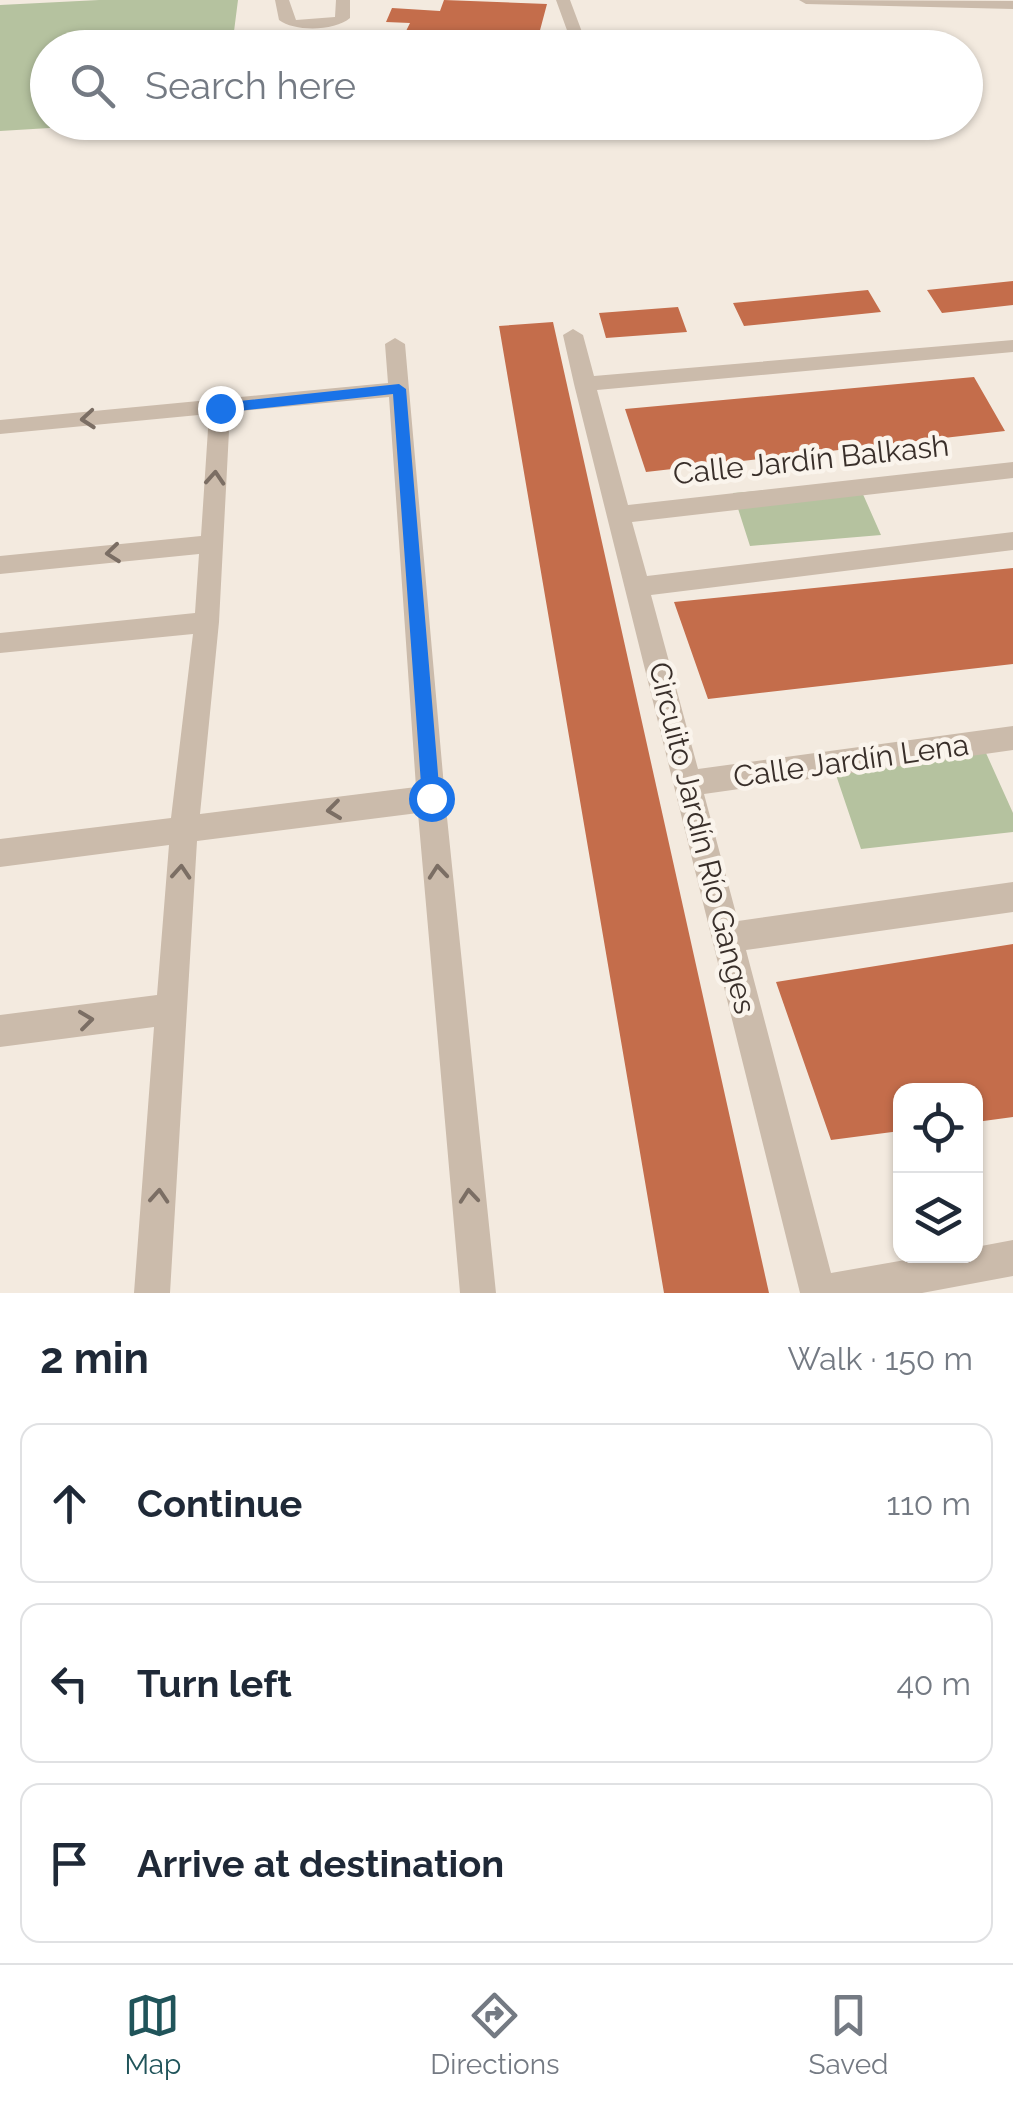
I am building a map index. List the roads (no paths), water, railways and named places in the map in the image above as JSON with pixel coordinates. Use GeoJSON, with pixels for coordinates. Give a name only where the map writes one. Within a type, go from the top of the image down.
{"type":"FeatureCollection","features":[{"type":"Feature","properties":{"kind":"street"},"geometry":{"type":"LineString","coordinates":[[282,0],[290,23],[334,30],[343,18],[343,0]]}},
{"type":"Feature","properties":{"kind":"street"},"geometry":{"type":"LineString","coordinates":[[563,0],[574,30]]}},
{"type":"Feature","properties":{"kind":"street"},"geometry":{"type":"LineString","coordinates":[[806,0],[1013,5]]}},
{"type":"Feature","properties":{"kind":"street","name":"Circuito Jardín Río Ganges"},"geometry":{"type":"LineString","coordinates":[[573,335],[616,515],[690,783],[726,938],[821,1293],[1013,1258]]}},
{"type":"Feature","properties":{"kind":"street"},"geometry":{"type":"LineString","coordinates":[[395,344],[431,798],[478,1293]]}},
{"type":"Feature","properties":{"kind":"street"},"geometry":{"type":"LineString","coordinates":[[584,384],[1013,346]]}},
{"type":"Feature","properties":{"kind":"street"},"geometry":{"type":"LineString","coordinates":[[0,427],[399,389]]}},
{"type":"Feature","properties":{"kind":"street"},"geometry":{"type":"LineString","coordinates":[[152,1293],[184,828],[207,622],[220,408]]}},
{"type":"Feature","properties":{"kind":"street","name":"Calle Jardín Balkash"},"geometry":{"type":"LineString","coordinates":[[616,515],[1013,470]]}},
{"type":"Feature","properties":{"kind":"street"},"geometry":{"type":"LineString","coordinates":[[637,588],[1013,541]]}},
{"type":"Feature","properties":{"kind":"street"},"geometry":{"type":"LineString","coordinates":[[0,564],[210,544]]}},
{"type":"Feature","properties":{"kind":"street"},"geometry":{"type":"LineString","coordinates":[[0,644],[207,622]]}},
{"type":"Feature","properties":{"kind":"street","name":"Calle Jardín Lena"},"geometry":{"type":"LineString","coordinates":[[690,783],[1013,738]]}},
{"type":"Feature","properties":{"kind":"street"},"geometry":{"type":"LineString","coordinates":[[0,853],[431,798]]}},
{"type":"Feature","properties":{"kind":"street"},"geometry":{"type":"LineString","coordinates":[[726,938],[1013,897]]}},
{"type":"Feature","properties":{"kind":"street"},"geometry":{"type":"LineString","coordinates":[[0,1031],[171,1009]]}}]}
